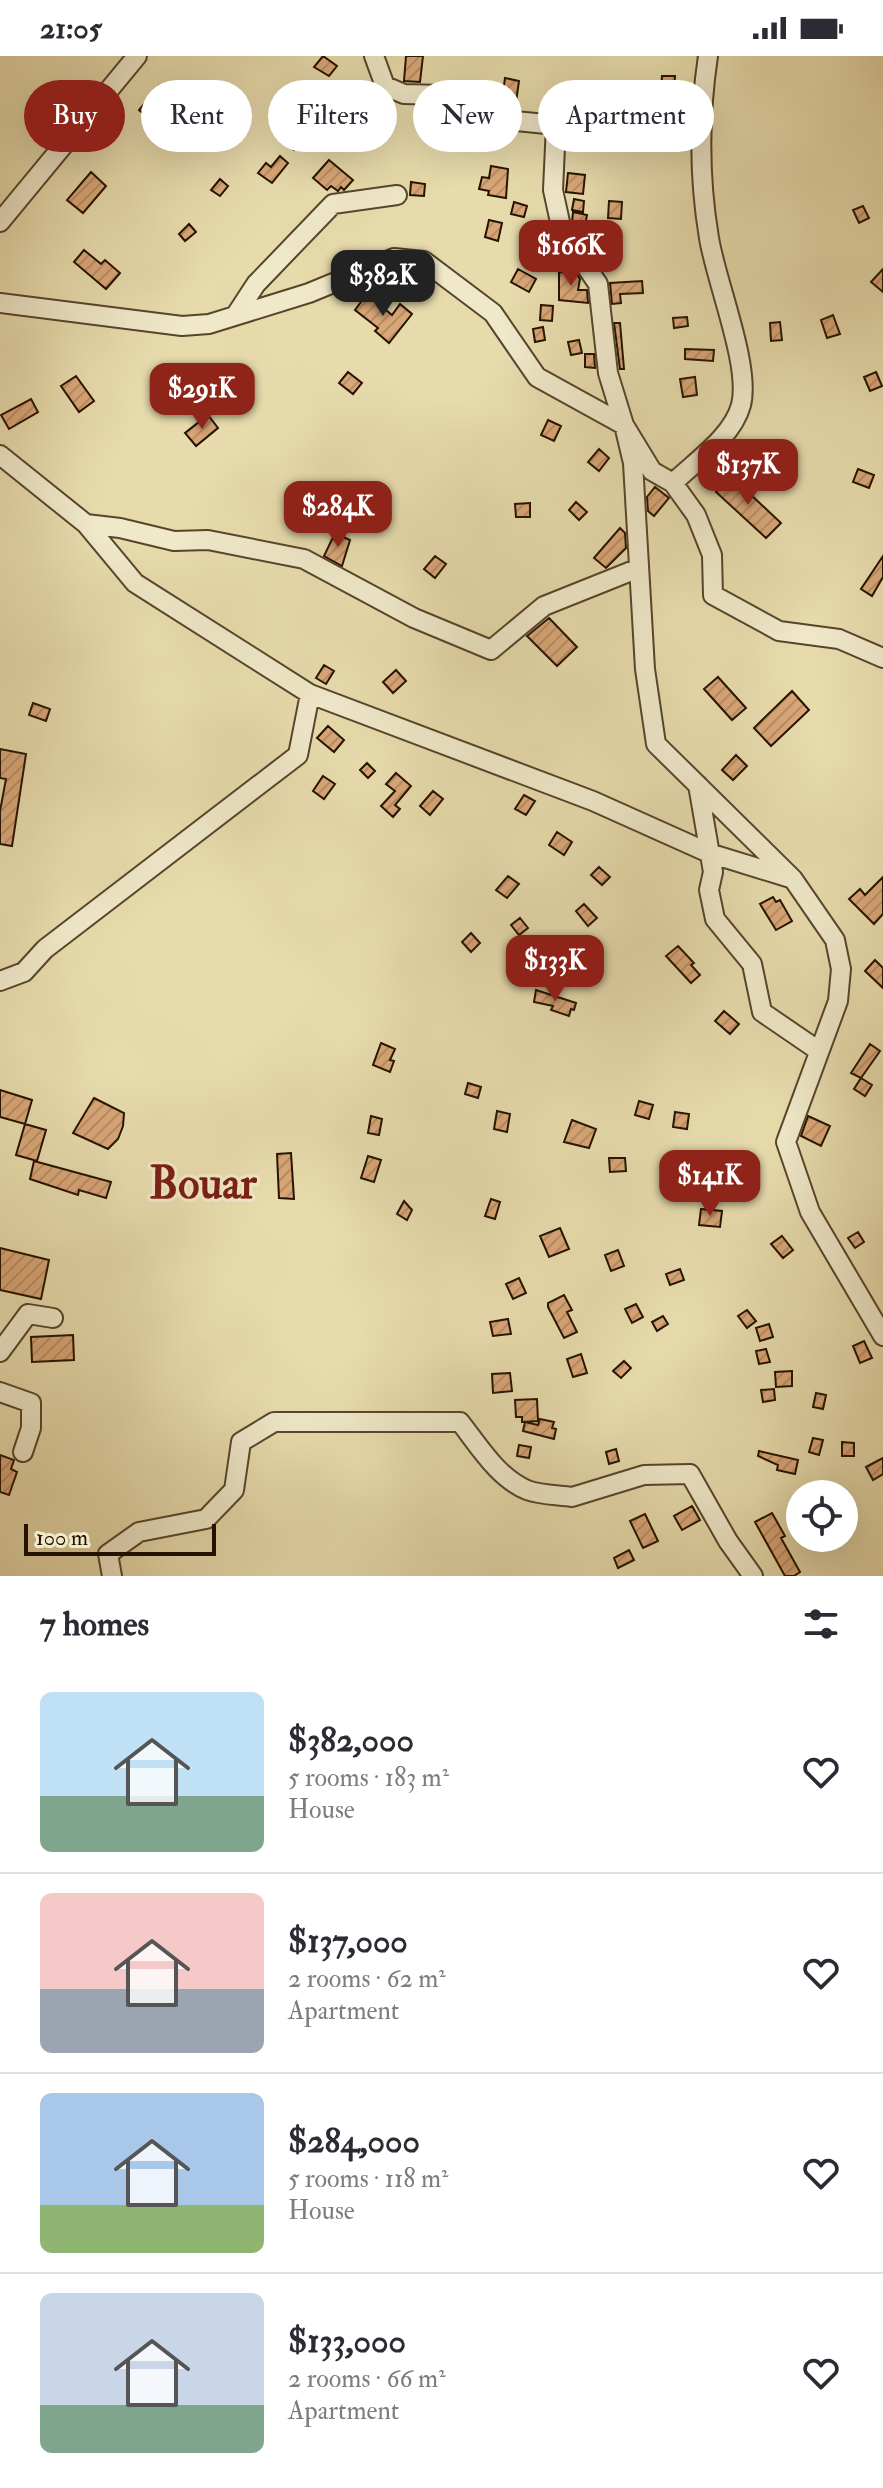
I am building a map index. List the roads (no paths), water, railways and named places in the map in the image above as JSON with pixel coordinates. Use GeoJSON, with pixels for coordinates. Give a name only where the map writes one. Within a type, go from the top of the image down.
{"type":"FeatureCollection","features":[{"type":"Feature","properties":{"kind":"street"},"geometry":{"type":"LineString","coordinates":[[0,222],[137,56]]}},
{"type":"Feature","properties":{"kind":"street"},"geometry":{"type":"LineString","coordinates":[[374,56],[385,86],[404,94],[442,95],[475,117],[556,125],[553,190],[565,245],[598,284],[608,373],[633,463],[645,669],[656,744],[793,879],[835,940],[841,969],[838,1001],[786,1142],[810,1212],[883,1336]]}},
{"type":"Feature","properties":{"kind":"street"},"geometry":{"type":"LineString","coordinates":[[673,483],[730,427],[741,406],[743,378],[709,241],[703,195],[702,101],[708,56]]}},
{"type":"Feature","properties":{"kind":"street"},"geometry":{"type":"LineString","coordinates":[[237,313],[256,284],[333,204],[397,195]]}},
{"type":"Feature","properties":{"kind":"street"},"geometry":{"type":"LineString","coordinates":[[0,303],[182,326],[209,324],[309,293],[394,258],[424,261],[493,313],[537,377],[624,425],[652,471],[673,483],[696,515],[712,555],[713,595],[779,631],[839,639],[883,658]]}},
{"type":"Feature","properties":{"kind":"street"},"geometry":{"type":"LineString","coordinates":[[0,455],[86,524],[135,583],[310,694],[593,801],[709,853],[793,879]]}},
{"type":"Feature","properties":{"kind":"street"},"geometry":{"type":"LineString","coordinates":[[86,524],[120,528],[174,541],[208,540],[304,559],[414,618],[491,650],[544,606],[639,568]]}},
{"type":"Feature","properties":{"kind":"street"},"geometry":{"type":"LineString","coordinates":[[0,981],[24,972],[45,949],[298,755],[310,694]]}},
{"type":"Feature","properties":{"kind":"street"},"geometry":{"type":"LineString","coordinates":[[698,785],[713,872],[709,890],[715,919],[752,964],[762,1012],[819,1051]]}},
{"type":"Feature","properties":{"kind":"street"},"geometry":{"type":"LineString","coordinates":[[0,1352],[28,1314],[53,1318]]}},
{"type":"Feature","properties":{"kind":"street"},"geometry":{"type":"LineString","coordinates":[[0,1392],[31,1403],[31,1428],[23,1452]]}},
{"type":"Feature","properties":{"kind":"street"},"geometry":{"type":"LineString","coordinates":[[112,1576],[108,1554],[139,1532],[206,1519],[234,1490],[241,1442],[274,1422],[460,1422],[501,1473],[528,1490],[572,1497],[644,1475],[690,1474],[728,1541],[753,1576]]}},
{"type":"Feature","properties":{"kind":"district","name":"Bouar"},"geometry":{"type":"Point","coordinates":[203,1184]}}]}
